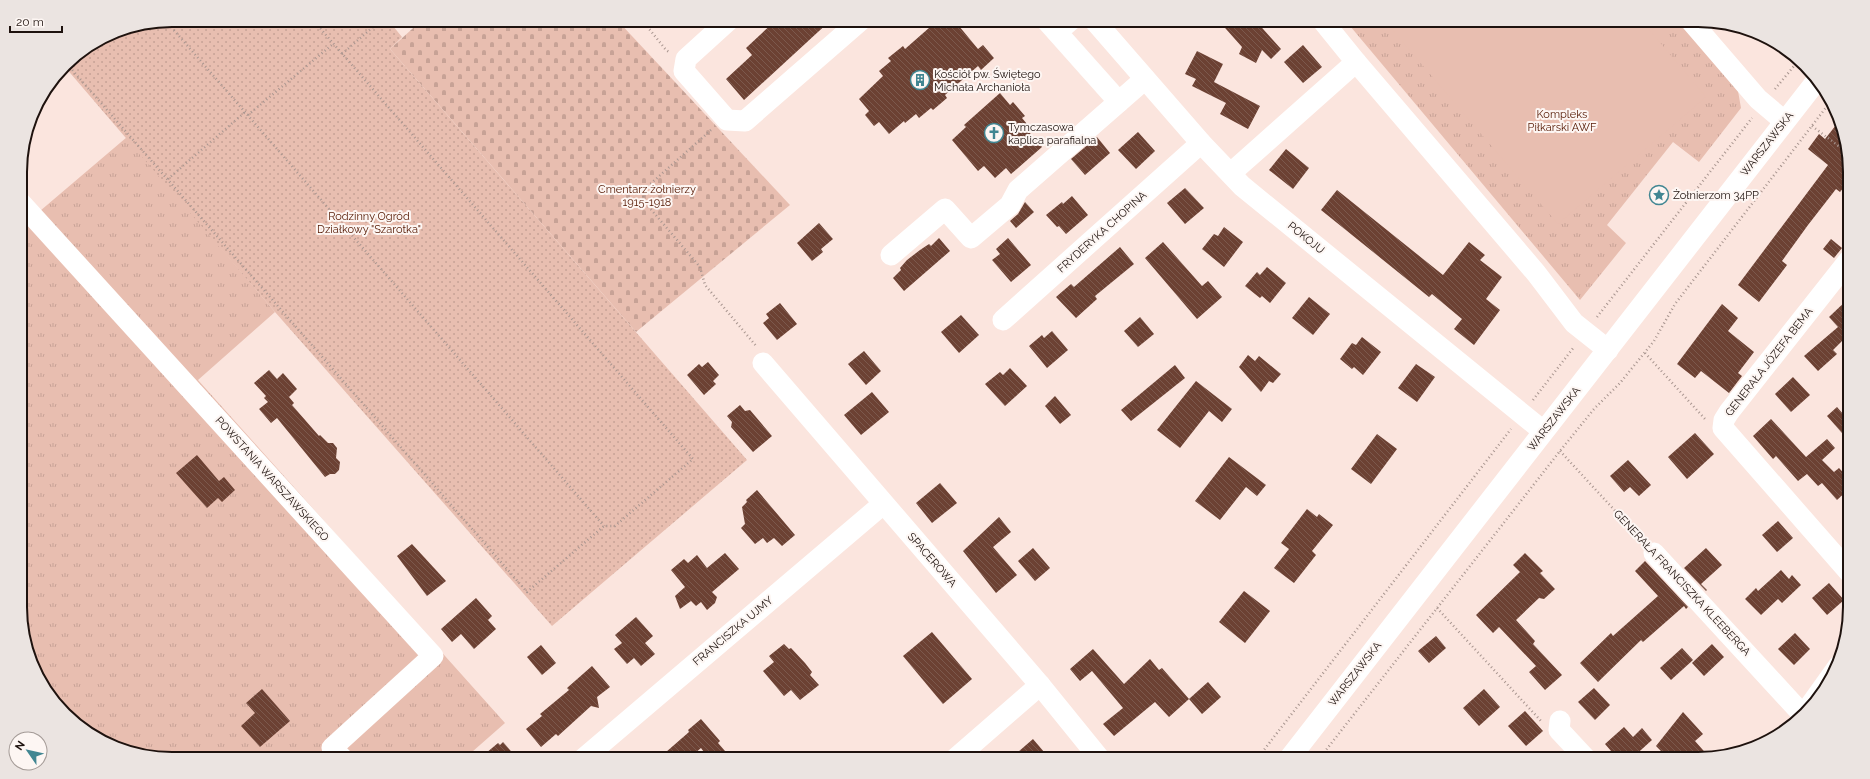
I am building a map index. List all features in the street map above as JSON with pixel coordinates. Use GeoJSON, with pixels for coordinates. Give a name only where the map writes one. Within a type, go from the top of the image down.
{"type":"FeatureCollection","features":[{"type":"Feature","properties":{"kind":"street"},"geometry":{"type":"LineString","coordinates":[[721,27],[692,53],[684,70],[727,120],[745,121],[853,27]]}},
{"type":"Feature","properties":{"kind":"street"},"geometry":{"type":"LineString","coordinates":[[1060,27],[1120,102]]}},
{"type":"Feature","properties":{"kind":"street","name":"POKOJU"},"geometry":{"type":"LineString","coordinates":[[1101,27],[1201,144],[1242,186],[1543,431]]}},
{"type":"Feature","properties":{"kind":"street"},"geometry":{"type":"LineString","coordinates":[[1328,27],[1536,273],[1574,323],[1608,350]]}},
{"type":"Feature","properties":{"kind":"street"},"geometry":{"type":"LineString","coordinates":[[1696,27],[1758,99],[1784,122]]}},
{"type":"Feature","properties":{"kind":"street"},"geometry":{"type":"LineString","coordinates":[[1230,173],[1356,62]]}},
{"type":"Feature","properties":{"kind":"street"},"geometry":{"type":"LineString","coordinates":[[891,255],[945,209],[971,238],[1010,205],[1018,190],[1145,79]]}},
{"type":"Feature","properties":{"kind":"street","name":"WARSZAWSKA"},"geometry":{"type":"LineString","coordinates":[[1294,752],[1814,85]]}},
{"type":"Feature","properties":{"kind":"street","name":"FRYDERYKA CHOPINA"},"geometry":{"type":"LineString","coordinates":[[1003,320],[1201,144]]}},
{"type":"Feature","properties":{"kind":"street","name":"POWSTANIA WARSZAWSKIEGO"},"geometry":{"type":"LineString","coordinates":[[27,211],[433,656],[339,752]]}},
{"type":"Feature","properties":{"kind":"street","name":"GENERAŁA JÓZEFA BEMA"},"geometry":{"type":"LineString","coordinates":[[1843,268],[1728,412],[1724,420],[1723,428],[1843,565]]}},
{"type":"Feature","properties":{"kind":"street","name":"SPACEROWA"},"geometry":{"type":"LineString","coordinates":[[763,363],[1040,685],[1094,752]]}},
{"type":"Feature","properties":{"kind":"street","name":"FRANCISZKA UJMY"},"geometry":{"type":"LineString","coordinates":[[591,752],[883,504]]}},
{"type":"Feature","properties":{"kind":"street","name":"GENERAŁA FRANCISZKA KLEEBERGA"},"geometry":{"type":"LineString","coordinates":[[1654,553],[1800,711]]}},
{"type":"Feature","properties":{"kind":"street"},"geometry":{"type":"LineString","coordinates":[[970,752],[1040,685]]}},
{"type":"Feature","properties":{"kind":"street"},"geometry":{"type":"LineString","coordinates":[[1560,726],[1580,752]]}},
{"type":"Feature","properties":{"kind":"path"},"geometry":{"type":"LineString","coordinates":[[171,27],[604,526]]}},
{"type":"Feature","properties":{"kind":"path"},"geometry":{"type":"LineString","coordinates":[[70,68],[527,592],[604,526],[615,526],[693,459],[319,27]]}},
{"type":"Feature","properties":{"kind":"path"},"geometry":{"type":"LineString","coordinates":[[342,54],[373,27]]}},
{"type":"Feature","properties":{"kind":"path"},"geometry":{"type":"LineString","coordinates":[[648,27],[666,50],[692,53]]}},
{"type":"Feature","properties":{"kind":"path"},"geometry":{"type":"LineString","coordinates":[[248,116],[333,44]]}},
{"type":"Feature","properties":{"kind":"path"},"geometry":{"type":"LineString","coordinates":[[1324,752],[1560,451],[1645,353],[1654,341],[1675,304],[1827,106]]}},
{"type":"Feature","properties":{"kind":"path"},"geometry":{"type":"LineString","coordinates":[[168,179],[245,112]]}},
{"type":"Feature","properties":{"kind":"path"},"geometry":{"type":"LineString","coordinates":[[724,117],[644,190],[643,200],[700,267],[704,285],[762,353],[763,363]]}},
{"type":"Feature","properties":{"kind":"path"},"geometry":{"type":"LineString","coordinates":[[1812,126],[1841,148]]}},
{"type":"Feature","properties":{"kind":"path"},"geometry":{"type":"LineString","coordinates":[[1645,353],[1713,427],[1723,428]]}},
{"type":"Feature","properties":{"kind":"path","name":"GENERAŁA FRANCISZKA KLEEBERGA"},"geometry":{"type":"LineString","coordinates":[[1560,451],[1654,553]]}},
{"type":"Feature","properties":{"kind":"path"},"geometry":{"type":"LineString","coordinates":[[1437,608],[1546,727],[1560,726]]}},
{"type":"Feature","properties":{"kind":"green space","name":"Rodzinny Ogród Działkowy \"Szarotka\""},"geometry":{"type":"Polygon","coordinates":[[[163,27],[394,27],[402,37],[390,49],[747,460],[552,626],[275,312],[68,70],[91,51],[117,38],[134,32],[163,27]]]}},
{"type":"Feature","properties":{"kind":"green space","name":"Cmentarz żołnierzy 1915-1918"},"geometry":{"type":"Polygon","coordinates":[[[414,27],[624,27],[790,205],[636,332],[390,49],[414,27]]]}},
{"type":"Feature","properties":{"kind":"green space","name":"Kompleks Piłkarski AWF"},"geometry":{"type":"Polygon","coordinates":[[[1351,27],[1686,27],[1738,91],[1741,108],[1699,162],[1673,142],[1607,225],[1626,243],[1580,300],[1351,27]]]}},
{"type":"Feature","properties":{"kind":"green space"},"geometry":{"type":"Polygon","coordinates":[[[1390,27],[1647,27],[1706,97],[1558,224],[1390,27]]]}},
{"type":"Feature","properties":{"kind":"green space"},"geometry":{"type":"Polygon","coordinates":[[[127,137],[275,312],[198,380],[505,723],[472,752],[163,752],[134,747],[99,733],[69,710],[46,680],[32,645],[27,616],[27,222],[127,137]]]}},
{"type":"Feature","properties":{"kind":"building"},"geometry":{"type":"Polygon","coordinates":[[[768,27],[823,27],[744,100],[726,79],[752,55],[746,48],[768,27]]]}},
{"type":"Feature","properties":{"kind":"building","name":"Kościół pw. Świętego Michała Archanioła"},"geometry":{"type":"Polygon","coordinates":[[[930,27],[960,27],[978,49],[983,45],[994,58],[981,70],[978,66],[945,95],[947,98],[933,110],[931,108],[919,118],[916,114],[905,123],[904,121],[889,134],[879,122],[874,126],[865,115],[869,111],[859,99],[883,76],[879,71],[891,61],[888,58],[903,46],[905,49],[930,27]]]}},
{"type":"Feature","properties":{"kind":"building"},"geometry":{"type":"Polygon","coordinates":[[[1224,27],[1261,27],[1281,49],[1271,59],[1262,50],[1256,63],[1239,54],[1242,47],[1224,27]]]}},
{"type":"Feature","properties":{"kind":"building"},"geometry":{"type":"Polygon","coordinates":[[[1303,45],[1322,67],[1303,83],[1284,62],[1303,45]]]}},
{"type":"Feature","properties":{"kind":"building"},"geometry":{"type":"Polygon","coordinates":[[[1197,51],[1223,64],[1214,82],[1260,106],[1248,129],[1220,114],[1226,103],[1192,86],[1196,79],[1185,74],[1197,51]]]}},
{"type":"Feature","properties":{"kind":"building","name":"Tymczasowa kaplica parafialna"},"geometry":{"type":"Polygon","coordinates":[[[1000,93],[1010,105],[1013,102],[1025,116],[1022,118],[1032,130],[1029,132],[1042,147],[1011,174],[1006,168],[995,178],[984,166],[978,171],[952,140],[966,127],[964,125],[1000,93]]]}},
{"type":"Feature","properties":{"kind":"building"},"geometry":{"type":"Polygon","coordinates":[[[1835,126],[1842,153],[1843,188],[1840,192],[1836,189],[1808,225],[1782,261],[1787,265],[1759,302],[1738,285],[1828,165],[1808,149],[1819,134],[1825,139],[1835,126]]]}},
{"type":"Feature","properties":{"kind":"building"},"geometry":{"type":"Polygon","coordinates":[[[1138,132],[1155,151],[1136,169],[1118,150],[1138,132]]]}},
{"type":"Feature","properties":{"kind":"building"},"geometry":{"type":"Polygon","coordinates":[[[1097,137],[1110,153],[1085,175],[1071,159],[1097,137]]]}},
{"type":"Feature","properties":{"kind":"building"},"geometry":{"type":"Polygon","coordinates":[[[1286,149],[1309,168],[1293,189],[1269,170],[1286,149]]]}},
{"type":"Feature","properties":{"kind":"building"},"geometry":{"type":"Polygon","coordinates":[[[1185,188],[1204,208],[1185,224],[1167,203],[1185,188]]]}},
{"type":"Feature","properties":{"kind":"building"},"geometry":{"type":"Polygon","coordinates":[[[1337,190],[1443,275],[1469,242],[1485,255],[1480,260],[1502,277],[1486,299],[1500,310],[1474,345],[1454,329],[1462,319],[1432,294],[1429,297],[1321,210],[1337,190]]]}},
{"type":"Feature","properties":{"kind":"building"},"geometry":{"type":"Polygon","coordinates":[[[1072,196],[1088,215],[1066,234],[1046,215],[1072,196]]]}},
{"type":"Feature","properties":{"kind":"building"},"geometry":{"type":"Polygon","coordinates":[[[1025,202],[1034,212],[1016,228],[1010,221],[1018,214],[1025,202]]]}},
{"type":"Feature","properties":{"kind":"building"},"geometry":{"type":"Polygon","coordinates":[[[819,223],[833,239],[821,249],[823,252],[812,261],[797,243],[819,223]]]}},
{"type":"Feature","properties":{"kind":"building"},"geometry":{"type":"Polygon","coordinates":[[[1224,227],[1243,242],[1224,267],[1202,249],[1214,234],[1218,236],[1224,227]]]}},
{"type":"Feature","properties":{"kind":"building"},"geometry":{"type":"Polygon","coordinates":[[[939,238],[950,251],[904,291],[893,278],[901,270],[900,268],[907,260],[929,244],[931,246],[939,238]]]}},
{"type":"Feature","properties":{"kind":"building"},"geometry":{"type":"Polygon","coordinates":[[[1008,238],[1031,265],[1011,282],[992,260],[1000,254],[996,249],[1008,238]]]}},
{"type":"Feature","properties":{"kind":"building"},"geometry":{"type":"Polygon","coordinates":[[[1831,239],[1842,248],[1834,258],[1823,249],[1831,239]]]}},
{"type":"Feature","properties":{"kind":"building"},"geometry":{"type":"Polygon","coordinates":[[[1163,242],[1202,286],[1208,281],[1222,297],[1197,319],[1145,258],[1163,242]]]}},
{"type":"Feature","properties":{"kind":"building"},"geometry":{"type":"Polygon","coordinates":[[[1120,247],[1134,264],[1095,296],[1097,299],[1076,318],[1056,297],[1071,284],[1074,287],[1120,247]]]}},
{"type":"Feature","properties":{"kind":"building"},"geometry":{"type":"Polygon","coordinates":[[[1267,267],[1286,283],[1270,303],[1262,296],[1260,298],[1245,286],[1257,272],[1260,275],[1267,267]]]}},
{"type":"Feature","properties":{"kind":"building"},"geometry":{"type":"Polygon","coordinates":[[[1309,297],[1330,314],[1313,335],[1292,318],[1309,297]]]}},
{"type":"Feature","properties":{"kind":"building"},"geometry":{"type":"Polygon","coordinates":[[[780,303],[797,324],[777,340],[763,323],[769,318],[766,314],[780,303]]]}},
{"type":"Feature","properties":{"kind":"building"},"geometry":{"type":"Polygon","coordinates":[[[1722,304],[1738,318],[1728,331],[1754,352],[1738,373],[1742,376],[1729,393],[1701,371],[1695,378],[1677,364],[1722,304]]]}},
{"type":"Feature","properties":{"kind":"building"},"geometry":{"type":"Polygon","coordinates":[[[1843,304],[1843,340],[1833,350],[1837,354],[1818,371],[1804,356],[1838,327],[1829,317],[1843,304]]]}},
{"type":"Feature","properties":{"kind":"building"},"geometry":{"type":"Polygon","coordinates":[[[961,315],[979,335],[959,353],[941,332],[961,315]]]}},
{"type":"Feature","properties":{"kind":"building"},"geometry":{"type":"Polygon","coordinates":[[[1140,317],[1154,334],[1138,347],[1124,331],[1140,317]]]}},
{"type":"Feature","properties":{"kind":"building"},"geometry":{"type":"Polygon","coordinates":[[[1052,331],[1068,350],[1047,368],[1029,346],[1042,335],[1044,338],[1052,331]]]}},
{"type":"Feature","properties":{"kind":"building"},"geometry":{"type":"Polygon","coordinates":[[[1362,337],[1381,352],[1363,375],[1354,367],[1352,369],[1340,359],[1352,343],[1356,345],[1362,337]]]}},
{"type":"Feature","properties":{"kind":"building"},"geometry":{"type":"Polygon","coordinates":[[[864,351],[881,371],[866,385],[848,364],[864,351]]]}},
{"type":"Feature","properties":{"kind":"building"},"geometry":{"type":"Polygon","coordinates":[[[1248,355],[1255,361],[1259,356],[1281,374],[1273,383],[1269,381],[1261,392],[1239,367],[1248,355]]]}},
{"type":"Feature","properties":{"kind":"building"},"geometry":{"type":"Polygon","coordinates":[[[708,362],[719,375],[713,381],[716,384],[704,395],[687,375],[699,364],[702,367],[708,362]]]}},
{"type":"Feature","properties":{"kind":"building"},"geometry":{"type":"Polygon","coordinates":[[[1416,364],[1435,377],[1417,402],[1398,388],[1416,364]]]}},
{"type":"Feature","properties":{"kind":"building"},"geometry":{"type":"Polygon","coordinates":[[[1175,365],[1185,378],[1131,421],[1121,410],[1175,365]]]}},
{"type":"Feature","properties":{"kind":"building"},"geometry":{"type":"Polygon","coordinates":[[[1010,368],[1027,386],[1005,406],[985,384],[1000,372],[1003,375],[1010,368]]]}},
{"type":"Feature","properties":{"kind":"building"},"geometry":{"type":"Polygon","coordinates":[[[269,370],[277,379],[283,373],[297,389],[289,397],[294,403],[292,405],[319,436],[320,435],[328,443],[333,443],[337,448],[336,458],[340,462],[339,470],[335,474],[330,474],[325,477],[277,418],[271,423],[259,409],[268,402],[264,398],[266,396],[254,383],[269,370]]]}},
{"type":"Feature","properties":{"kind":"building"},"geometry":{"type":"Polygon","coordinates":[[[1793,377],[1810,395],[1791,412],[1775,394],[1793,377]]]}},
{"type":"Feature","properties":{"kind":"building"},"geometry":{"type":"Polygon","coordinates":[[[1196,381],[1232,409],[1222,422],[1209,411],[1180,448],[1157,430],[1196,381]]]}},
{"type":"Feature","properties":{"kind":"building"},"geometry":{"type":"Polygon","coordinates":[[[872,392],[889,412],[861,435],[844,415],[872,392]]]}},
{"type":"Feature","properties":{"kind":"building"},"geometry":{"type":"Polygon","coordinates":[[[1055,396],[1071,415],[1060,424],[1045,406],[1055,396]]]}},
{"type":"Feature","properties":{"kind":"building"},"geometry":{"type":"Polygon","coordinates":[[[740,405],[745,411],[750,410],[772,436],[753,452],[731,427],[732,422],[727,416],[740,405]]]}},
{"type":"Feature","properties":{"kind":"building"},"geometry":{"type":"Polygon","coordinates":[[[1837,407],[1843,414],[1843,434],[1827,416],[1837,407]]]}},
{"type":"Feature","properties":{"kind":"building"},"geometry":{"type":"Polygon","coordinates":[[[1771,419],[1806,457],[1827,439],[1835,448],[1822,460],[1834,472],[1839,468],[1843,472],[1843,494],[1837,500],[1822,483],[1818,486],[1807,474],[1798,481],[1776,456],[1773,459],[1753,436],[1771,419]]]}},
{"type":"Feature","properties":{"kind":"building"},"geometry":{"type":"Polygon","coordinates":[[[1695,433],[1714,454],[1687,479],[1668,457],[1695,433]]]}},
{"type":"Feature","properties":{"kind":"building"},"geometry":{"type":"Polygon","coordinates":[[[1377,434],[1397,449],[1371,484],[1351,469],[1377,434]]]}},
{"type":"Feature","properties":{"kind":"building"},"geometry":{"type":"Polygon","coordinates":[[[197,455],[219,481],[224,477],[235,490],[222,502],[218,498],[207,508],[176,473],[197,455]]]}},
{"type":"Feature","properties":{"kind":"building"},"geometry":{"type":"Polygon","coordinates":[[[1229,457],[1266,485],[1257,496],[1246,487],[1220,520],[1195,501],[1229,457]]]}},
{"type":"Feature","properties":{"kind":"building"},"geometry":{"type":"Polygon","coordinates":[[[1628,460],[1651,485],[1639,496],[1630,487],[1624,492],[1610,476],[1628,460]]]}},
{"type":"Feature","properties":{"kind":"building"},"geometry":{"type":"Polygon","coordinates":[[[940,483],[957,503],[932,523],[916,503],[940,483]]]}},
{"type":"Feature","properties":{"kind":"building"},"geometry":{"type":"Polygon","coordinates":[[[757,490],[795,535],[782,546],[774,538],[767,543],[763,538],[755,544],[741,528],[745,524],[742,507],[747,502],[746,500],[757,490]]]}},
{"type":"Feature","properties":{"kind":"building"},"geometry":{"type":"Polygon","coordinates":[[[1307,509],[1317,517],[1319,514],[1333,525],[1312,551],[1316,555],[1294,583],[1274,568],[1289,549],[1281,543],[1307,509]]]}},
{"type":"Feature","properties":{"kind":"building"},"geometry":{"type":"Polygon","coordinates":[[[999,517],[1011,532],[993,547],[1017,575],[996,593],[963,551],[999,517]]]}},
{"type":"Feature","properties":{"kind":"building"},"geometry":{"type":"Polygon","coordinates":[[[1778,521],[1793,538],[1777,552],[1762,535],[1778,521]]]}},
{"type":"Feature","properties":{"kind":"building"},"geometry":{"type":"Polygon","coordinates":[[[412,544],[446,581],[427,596],[397,556],[412,544]]]}},
{"type":"Feature","properties":{"kind":"building"},"geometry":{"type":"Polygon","coordinates":[[[1033,548],[1050,568],[1035,581],[1018,561],[1033,548]]]}},
{"type":"Feature","properties":{"kind":"building"},"geometry":{"type":"Polygon","coordinates":[[[1706,548],[1722,565],[1701,584],[1707,590],[1706,591],[1684,568],[1706,548]]]}},
{"type":"Feature","properties":{"kind":"building"},"geometry":{"type":"Polygon","coordinates":[[[725,553],[739,569],[712,592],[717,597],[715,603],[707,610],[701,602],[696,606],[691,601],[680,609],[675,596],[685,587],[671,570],[684,559],[688,563],[697,555],[707,568],[725,553]]]}},
{"type":"Feature","properties":{"kind":"building"},"geometry":{"type":"Polygon","coordinates":[[[1525,553],[1543,571],[1540,573],[1555,589],[1544,599],[1539,598],[1516,620],[1535,641],[1533,644],[1562,675],[1545,690],[1529,672],[1536,666],[1499,627],[1493,633],[1476,615],[1520,572],[1513,565],[1525,553]]]}},
{"type":"Feature","properties":{"kind":"building"},"geometry":{"type":"Polygon","coordinates":[[[1645,561],[1688,607],[1686,609],[1684,606],[1643,642],[1641,640],[1598,682],[1580,663],[1611,633],[1613,636],[1658,596],[1635,571],[1645,561]]]}},
{"type":"Feature","properties":{"kind":"building"},"geometry":{"type":"Polygon","coordinates":[[[1781,570],[1789,579],[1792,575],[1801,585],[1782,603],[1778,599],[1761,615],[1745,599],[1756,588],[1758,591],[1781,570]]]}},
{"type":"Feature","properties":{"kind":"building"},"geometry":{"type":"Polygon","coordinates":[[[1829,583],[1843,599],[1843,601],[1827,615],[1812,598],[1829,583]]]}},
{"type":"Feature","properties":{"kind":"building"},"geometry":{"type":"Polygon","coordinates":[[[1244,591],[1270,611],[1245,643],[1219,622],[1244,591]]]}},
{"type":"Feature","properties":{"kind":"building"},"geometry":{"type":"Polygon","coordinates":[[[476,598],[492,616],[488,620],[496,629],[474,649],[461,634],[452,642],[441,629],[476,598]]]}},
{"type":"Feature","properties":{"kind":"building"},"geometry":{"type":"Polygon","coordinates":[[[636,617],[653,636],[645,643],[655,654],[641,666],[634,658],[627,664],[614,649],[622,643],[615,635],[636,617]]]}},
{"type":"Feature","properties":{"kind":"building"},"geometry":{"type":"Polygon","coordinates":[[[932,632],[972,679],[943,704],[903,656],[932,632]]]}},
{"type":"Feature","properties":{"kind":"building"},"geometry":{"type":"Polygon","coordinates":[[[1795,633],[1810,649],[1794,665],[1778,649],[1795,633]]]}},
{"type":"Feature","properties":{"kind":"building"},"geometry":{"type":"Polygon","coordinates":[[[1436,636],[1446,648],[1429,663],[1418,651],[1436,636]]]}},
{"type":"Feature","properties":{"kind":"building"},"geometry":{"type":"Polygon","coordinates":[[[784,644],[789,649],[791,648],[805,663],[812,672],[810,675],[819,685],[800,700],[791,690],[784,696],[763,671],[774,662],[769,656],[784,644]]]}},
{"type":"Feature","properties":{"kind":"building"},"geometry":{"type":"Polygon","coordinates":[[[1712,644],[1724,657],[1704,676],[1692,663],[1712,644]]]}},
{"type":"Feature","properties":{"kind":"building"},"geometry":{"type":"Polygon","coordinates":[[[541,645],[556,663],[542,675],[527,657],[541,645]]]}},
{"type":"Feature","properties":{"kind":"building"},"geometry":{"type":"Polygon","coordinates":[[[1682,648],[1693,660],[1671,680],[1660,668],[1682,648]]]}},
{"type":"Feature","properties":{"kind":"building"},"geometry":{"type":"Polygon","coordinates":[[[1093,649],[1124,684],[1150,659],[1159,670],[1162,668],[1189,699],[1169,717],[1155,702],[1114,736],[1103,724],[1123,708],[1092,671],[1080,681],[1070,669],[1093,649]]]}},
{"type":"Feature","properties":{"kind":"building"},"geometry":{"type":"Polygon","coordinates":[[[592,666],[610,687],[597,697],[599,708],[591,706],[558,736],[556,734],[541,747],[526,729],[542,716],[540,714],[569,690],[567,688],[592,666]]]}},
{"type":"Feature","properties":{"kind":"building"},"geometry":{"type":"Polygon","coordinates":[[[1208,682],[1221,697],[1202,714],[1189,699],[1208,682]]]}},
{"type":"Feature","properties":{"kind":"building"},"geometry":{"type":"Polygon","coordinates":[[[1594,688],[1610,705],[1595,720],[1578,702],[1594,688]]]}},
{"type":"Feature","properties":{"kind":"building"},"geometry":{"type":"Polygon","coordinates":[[[262,689],[290,721],[260,747],[241,726],[255,713],[246,703],[262,689]]]}},
{"type":"Feature","properties":{"kind":"building"},"geometry":{"type":"Polygon","coordinates":[[[1484,689],[1500,707],[1479,726],[1463,708],[1484,689]]]}},
{"type":"Feature","properties":{"kind":"building"},"geometry":{"type":"Polygon","coordinates":[[[1525,711],[1543,731],[1526,746],[1508,726],[1525,711]]]}},
{"type":"Feature","properties":{"kind":"building"},"geometry":{"type":"Polygon","coordinates":[[[1683,712],[1703,734],[1695,741],[1705,752],[1662,752],[1656,746],[1683,712]]]}},
{"type":"Feature","properties":{"kind":"building"},"geometry":{"type":"Polygon","coordinates":[[[701,719],[720,741],[718,743],[726,752],[704,752],[701,748],[696,752],[666,752],[689,732],[688,730],[701,719]]]}},
{"type":"Feature","properties":{"kind":"building"},"geometry":{"type":"Polygon","coordinates":[[[1624,727],[1633,737],[1642,728],[1652,740],[1639,752],[1612,752],[1605,744],[1624,727]]]}},
{"type":"Feature","properties":{"kind":"building"},"geometry":{"type":"Polygon","coordinates":[[[1033,739],[1044,752],[1018,752],[1033,739]]]}},
{"type":"Feature","properties":{"kind":"building"},"geometry":{"type":"Polygon","coordinates":[[[503,742],[512,752],[487,752],[498,743],[500,745],[503,742]]]}},
{"type":"Feature","properties":{"kind":"place","name":"Kościół pw. Świętego Michała Archanioła"},"geometry":{"type":"Point","coordinates":[920,80]}},
{"type":"Feature","properties":{"kind":"place","name":"Tymczasowa kaplica parafialna"},"geometry":{"type":"Point","coordinates":[994,133]}},
{"type":"Feature","properties":{"kind":"place","name":"Żołnierzom 34PP"},"geometry":{"type":"Point","coordinates":[1659,195]}}]}
